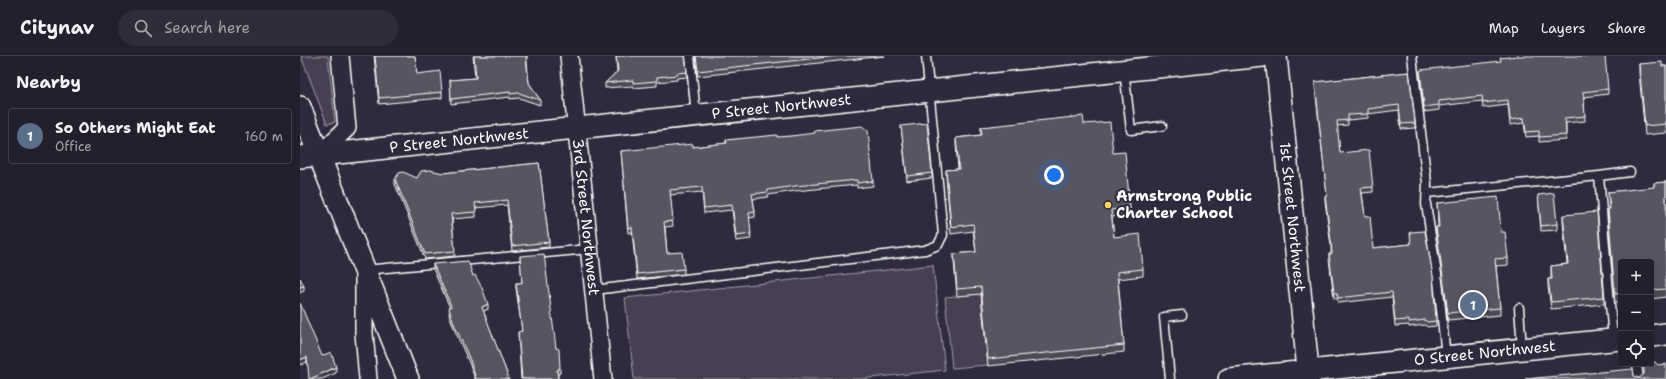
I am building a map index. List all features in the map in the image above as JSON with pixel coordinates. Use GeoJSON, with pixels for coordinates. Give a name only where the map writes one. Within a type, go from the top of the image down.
{"type":"FeatureCollection","features":[{"type":"Feature","properties":{"kind":"street"},"geometry":{"type":"LineString","coordinates":[[310,156],[347,128],[340,56]]}},
{"type":"Feature","properties":{"kind":"street","name":"3rd Street Northwest"},"geometry":{"type":"LineString","coordinates":[[569,56],[603,379]]}},
{"type":"Feature","properties":{"kind":"street","name":"P Street Northwest"},"geometry":{"type":"LineString","coordinates":[[310,156],[1263,56]]}},
{"type":"Feature","properties":{"kind":"street","name":"1st Street Northwest"},"geometry":{"type":"LineString","coordinates":[[1276,56],[1309,375]]}},
{"type":"Feature","properties":{"kind":"street"},"geometry":{"type":"LineString","coordinates":[[300,107],[310,156],[364,268],[408,379]]}},
{"type":"Feature","properties":{"kind":"street"},"geometry":{"type":"LineString","coordinates":[[364,268],[364,333],[368,379]]}},
{"type":"Feature","properties":{"kind":"street"},"geometry":{"type":"LineString","coordinates":[[1654,336],[1666,334]]}},
{"type":"Feature","properties":{"kind":"street","name":"O Street Northwest"},"geometry":{"type":"LineString","coordinates":[[1229,379],[1309,375],[1446,357],[1617,339]]}},
{"type":"Feature","properties":{"kind":"lane"},"geometry":{"type":"LineString","coordinates":[[690,56],[696,115]]}},
{"type":"Feature","properties":{"kind":"lane"},"geometry":{"type":"LineString","coordinates":[[594,290],[925,250],[938,245],[944,235],[926,56]]}},
{"type":"Feature","properties":{"kind":"lane"},"geometry":{"type":"LineString","coordinates":[[1412,56],[1427,183],[1426,204],[1438,280],[1446,357]]}},
{"type":"Feature","properties":{"kind":"lane"},"geometry":{"type":"LineString","coordinates":[[1124,70],[1131,130],[1162,126]]}},
{"type":"Feature","properties":{"kind":"lane"},"geometry":{"type":"LineString","coordinates":[[1427,193],[1630,172]]}},
{"type":"Feature","properties":{"kind":"lane"},"geometry":{"type":"LineString","coordinates":[[1599,176],[1617,339]]}},
{"type":"Feature","properties":{"kind":"lane"},"geometry":{"type":"LineString","coordinates":[[364,268],[589,249]]}},
{"type":"Feature","properties":{"kind":"lane"},"geometry":{"type":"LineString","coordinates":[[1519,308],[1522,349]]}},
{"type":"Feature","properties":{"kind":"lane"},"geometry":{"type":"LineString","coordinates":[[1170,379],[1164,317],[1182,315]]}},
{"type":"Feature","properties":{"kind":"lane"},"geometry":{"type":"LineString","coordinates":[[1637,367],[1639,379]]}},
{"type":"Feature","properties":{"kind":"shaded area"},"geometry":{"type":"Polygon","coordinates":[[[301,56],[328,56],[335,122],[327,124],[301,56]]]}},
{"type":"Feature","properties":{"kind":"shaded area"},"geometry":{"type":"Polygon","coordinates":[[[933,265],[945,370],[861,379],[634,379],[625,298],[933,265]]]}},
{"type":"Feature","properties":{"kind":"shaded area"},"geometry":{"type":"Polygon","coordinates":[[[981,294],[988,365],[952,368],[945,297],[981,294]]]}},
{"type":"Feature","properties":{"kind":"building"},"geometry":{"type":"Polygon","coordinates":[[[375,56],[415,56],[417,74],[440,71],[442,92],[379,98],[375,56]]]}},
{"type":"Feature","properties":{"kind":"building"},"geometry":{"type":"Polygon","coordinates":[[[474,56],[527,56],[526,59],[529,83],[540,100],[519,93],[510,94],[510,92],[451,99],[450,80],[476,78],[474,56]]]}},
{"type":"Feature","properties":{"kind":"building"},"geometry":{"type":"Polygon","coordinates":[[[616,56],[685,56],[687,72],[677,73],[677,75],[657,77],[657,81],[633,83],[633,80],[605,83],[618,71],[616,56]]]}},
{"type":"Feature","properties":{"kind":"building"},"geometry":{"type":"Polygon","coordinates":[[[696,56],[837,56],[698,71],[696,56]]]}},
{"type":"Feature","properties":{"kind":"building"},"geometry":{"type":"Polygon","coordinates":[[[1517,56],[1605,56],[1608,89],[1583,92],[1585,116],[1565,118],[1566,135],[1539,137],[1539,131],[1526,132],[1524,118],[1510,120],[1508,100],[1483,103],[1482,96],[1439,101],[1439,105],[1424,107],[1421,70],[1501,61],[1500,58],[1517,56]]]}},
{"type":"Feature","properties":{"kind":"building"},"geometry":{"type":"Polygon","coordinates":[[[1662,62],[1662,66],[1666,66],[1666,124],[1645,126],[1639,64],[1662,62]]]}},
{"type":"Feature","properties":{"kind":"building"},"geometry":{"type":"Polygon","coordinates":[[[1409,72],[1415,123],[1401,124],[1399,105],[1368,109],[1368,114],[1348,115],[1348,120],[1337,121],[1340,153],[1369,150],[1373,187],[1361,188],[1365,216],[1370,216],[1373,248],[1411,244],[1410,232],[1425,231],[1433,276],[1436,321],[1427,322],[1425,320],[1409,322],[1409,320],[1395,321],[1392,292],[1338,298],[1337,293],[1334,293],[1329,254],[1332,254],[1325,196],[1327,196],[1315,82],[1409,72]]]}},
{"type":"Feature","properties":{"kind":"building"},"geometry":{"type":"Polygon","coordinates":[[[1083,116],[1084,124],[1110,122],[1113,153],[1125,152],[1130,208],[1111,210],[1114,237],[1140,234],[1143,269],[1117,272],[1124,345],[988,359],[981,287],[957,289],[954,254],[976,252],[973,224],[951,227],[946,170],[959,169],[956,138],[982,135],[981,127],[1083,116]]]}},
{"type":"Feature","properties":{"kind":"building"},"geometry":{"type":"Polygon","coordinates":[[[927,123],[932,173],[907,176],[901,126],[927,123]]]}},
{"type":"Feature","properties":{"kind":"building"},"geometry":{"type":"Polygon","coordinates":[[[862,126],[868,131],[873,181],[857,183],[857,180],[795,186],[752,194],[755,212],[749,213],[751,234],[736,236],[732,205],[704,208],[702,187],[670,190],[673,221],[664,222],[667,253],[682,252],[684,269],[637,274],[632,227],[628,228],[621,151],[693,144],[693,147],[727,143],[726,140],[777,135],[777,137],[791,136],[815,133],[814,131],[862,126]]]}},
{"type":"Feature","properties":{"kind":"building"},"geometry":{"type":"Polygon","coordinates":[[[539,163],[549,242],[512,246],[507,200],[475,203],[476,212],[451,214],[455,251],[425,254],[395,179],[399,173],[403,172],[417,178],[421,171],[430,170],[443,173],[539,163]]]}},
{"type":"Feature","properties":{"kind":"building"},"geometry":{"type":"Polygon","coordinates":[[[1666,182],[1666,289],[1654,290],[1654,259],[1618,259],[1618,294],[1615,294],[1608,192],[1654,187],[1654,183],[1666,182]]]}},
{"type":"Feature","properties":{"kind":"building"},"geometry":{"type":"Polygon","coordinates":[[[1554,193],[1557,224],[1541,226],[1538,195],[1554,193]]]}},
{"type":"Feature","properties":{"kind":"building"},"geometry":{"type":"Polygon","coordinates":[[[1498,197],[1501,232],[1505,232],[1508,258],[1495,259],[1500,308],[1448,313],[1436,227],[1439,227],[1437,203],[1498,197]]]}},
{"type":"Feature","properties":{"kind":"building"},"geometry":{"type":"Polygon","coordinates":[[[1597,212],[1604,297],[1551,302],[1548,279],[1552,279],[1551,266],[1568,264],[1563,215],[1597,212]]]}},
{"type":"Feature","properties":{"kind":"building"},"geometry":{"type":"Polygon","coordinates":[[[544,254],[556,348],[559,349],[560,368],[557,370],[558,379],[522,379],[518,332],[522,331],[516,283],[522,283],[520,256],[544,254]]]}},
{"type":"Feature","properties":{"kind":"building"},"geometry":{"type":"Polygon","coordinates":[[[468,261],[473,276],[475,275],[482,288],[488,304],[482,307],[509,379],[476,379],[470,360],[449,309],[451,306],[433,264],[468,261]]]}},
{"type":"Feature","properties":{"kind":"building"},"geometry":{"type":"Polygon","coordinates":[[[300,278],[304,286],[300,287],[300,278]]]}},
{"type":"Feature","properties":{"kind":"building"},"geometry":{"type":"Polygon","coordinates":[[[300,303],[322,356],[331,352],[336,367],[310,379],[307,357],[300,360],[300,303]]]}},
{"type":"Feature","properties":{"kind":"building"},"geometry":{"type":"Polygon","coordinates":[[[1654,362],[1658,365],[1666,364],[1666,379],[1525,379],[1633,369],[1634,376],[1639,378],[1644,374],[1644,367],[1654,367],[1654,362]]]}},
{"type":"Feature","properties":{"kind":"place","name":"Armstrong Public Charter School"},"geometry":{"type":"Point","coordinates":[1108,205]}},
{"type":"Feature","properties":{"kind":"place","name":"So Others Might Eat"},"geometry":{"type":"Point","coordinates":[1473,305]}}]}
